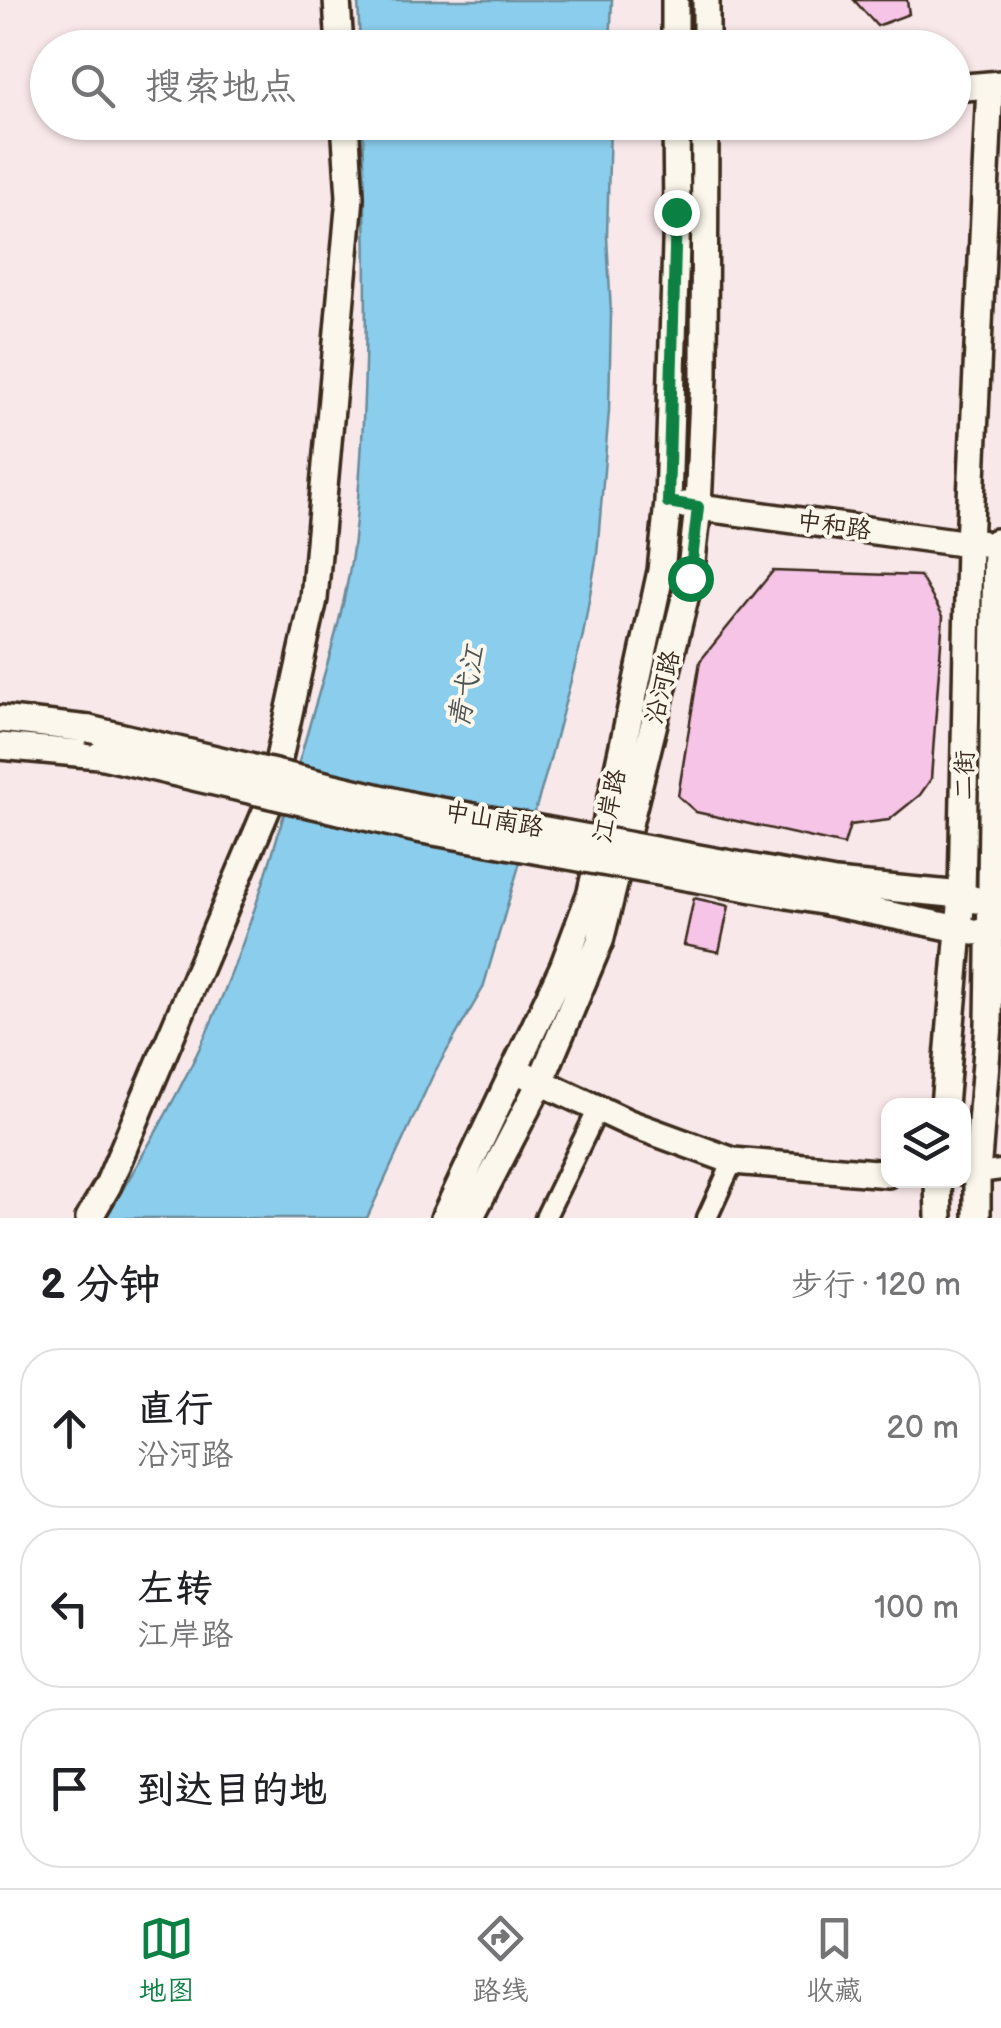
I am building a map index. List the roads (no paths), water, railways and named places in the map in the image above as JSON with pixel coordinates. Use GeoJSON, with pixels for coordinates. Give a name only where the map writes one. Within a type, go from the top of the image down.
{"type":"FeatureCollection","features":[{"type":"Feature","properties":{"kind":"main road"},"geometry":{"type":"LineString","coordinates":[[337,0],[339,30]]}},
{"type":"Feature","properties":{"kind":"main road"},"geometry":{"type":"LineString","coordinates":[[675,0],[676,30]]}},
{"type":"Feature","properties":{"kind":"main road"},"geometry":{"type":"LineString","coordinates":[[706,0],[706,30]]}},
{"type":"Feature","properties":{"kind":"main road"},"geometry":{"type":"LineString","coordinates":[[971,74],[997,78]]}},
{"type":"Feature","properties":{"kind":"main road"},"geometry":{"type":"LineString","coordinates":[[971,84],[997,78]]}},
{"type":"Feature","properties":{"kind":"main road","name":"二街"},"geometry":{"type":"LineString","coordinates":[[945,1098],[962,895],[969,544],[997,78]]}},
{"type":"Feature","properties":{"kind":"main road"},"geometry":{"type":"LineString","coordinates":[[89,1218],[108,1185],[269,804],[314,599],[350,197],[346,140]]}},
{"type":"Feature","properties":{"kind":"main road","name":"江岸路"},"geometry":{"type":"LineString","coordinates":[[514,1068],[563,967],[591,892],[661,571],[668,502],[676,140]]}},
{"type":"Feature","properties":{"kind":"main road","name":"沿河路"},"geometry":{"type":"LineString","coordinates":[[470,1218],[540,1083],[600,941],[690,578],[698,507],[704,375],[705,140]]}},
{"type":"Feature","properties":{"kind":"main road","name":"中和路"},"geometry":{"type":"LineString","coordinates":[[668,502],[969,544],[999,541]]}},
{"type":"Feature","properties":{"kind":"main road","name":"二街"},"geometry":{"type":"LineString","coordinates":[[976,1218],[994,946],[990,905],[996,841],[999,541]]}},
{"type":"Feature","properties":{"kind":"main road","name":"中山南路"},"geometry":{"type":"LineString","coordinates":[[0,719],[89,729],[414,806],[831,892],[960,929],[994,946]]}},
{"type":"Feature","properties":{"kind":"main road","name":"中山南路"},"geometry":{"type":"LineString","coordinates":[[0,746],[98,756],[418,829],[831,892],[962,895],[990,905]]}},
{"type":"Feature","properties":{"kind":"main road"},"geometry":{"type":"LineString","coordinates":[[444,1218],[514,1068],[628,1123],[733,1161],[881,1173]]}},
{"type":"Feature","properties":{"kind":"main road"},"geometry":{"type":"LineString","coordinates":[[938,1188],[939,1218]]}},
{"type":"Feature","properties":{"kind":"street"},"geometry":{"type":"LineString","coordinates":[[545,1218],[598,1109]]}},
{"type":"Feature","properties":{"kind":"street"},"geometry":{"type":"LineString","coordinates":[[707,1218],[733,1161]]}},
{"type":"Feature","properties":{"kind":"water"},"geometry":{"type":"Polygon","coordinates":[[[358,0],[612,0],[611,30],[359,30],[358,0]]]}},
{"type":"Feature","properties":{"kind":"water","name":"青弋江"},"geometry":{"type":"Polygon","coordinates":[[[363,140],[610,140],[609,411],[597,554],[583,635],[548,767],[483,988],[433,1075],[367,1218],[106,1218],[174,1099],[225,989],[276,842],[329,659],[354,539],[362,435],[366,279],[363,140]]]}}]}
